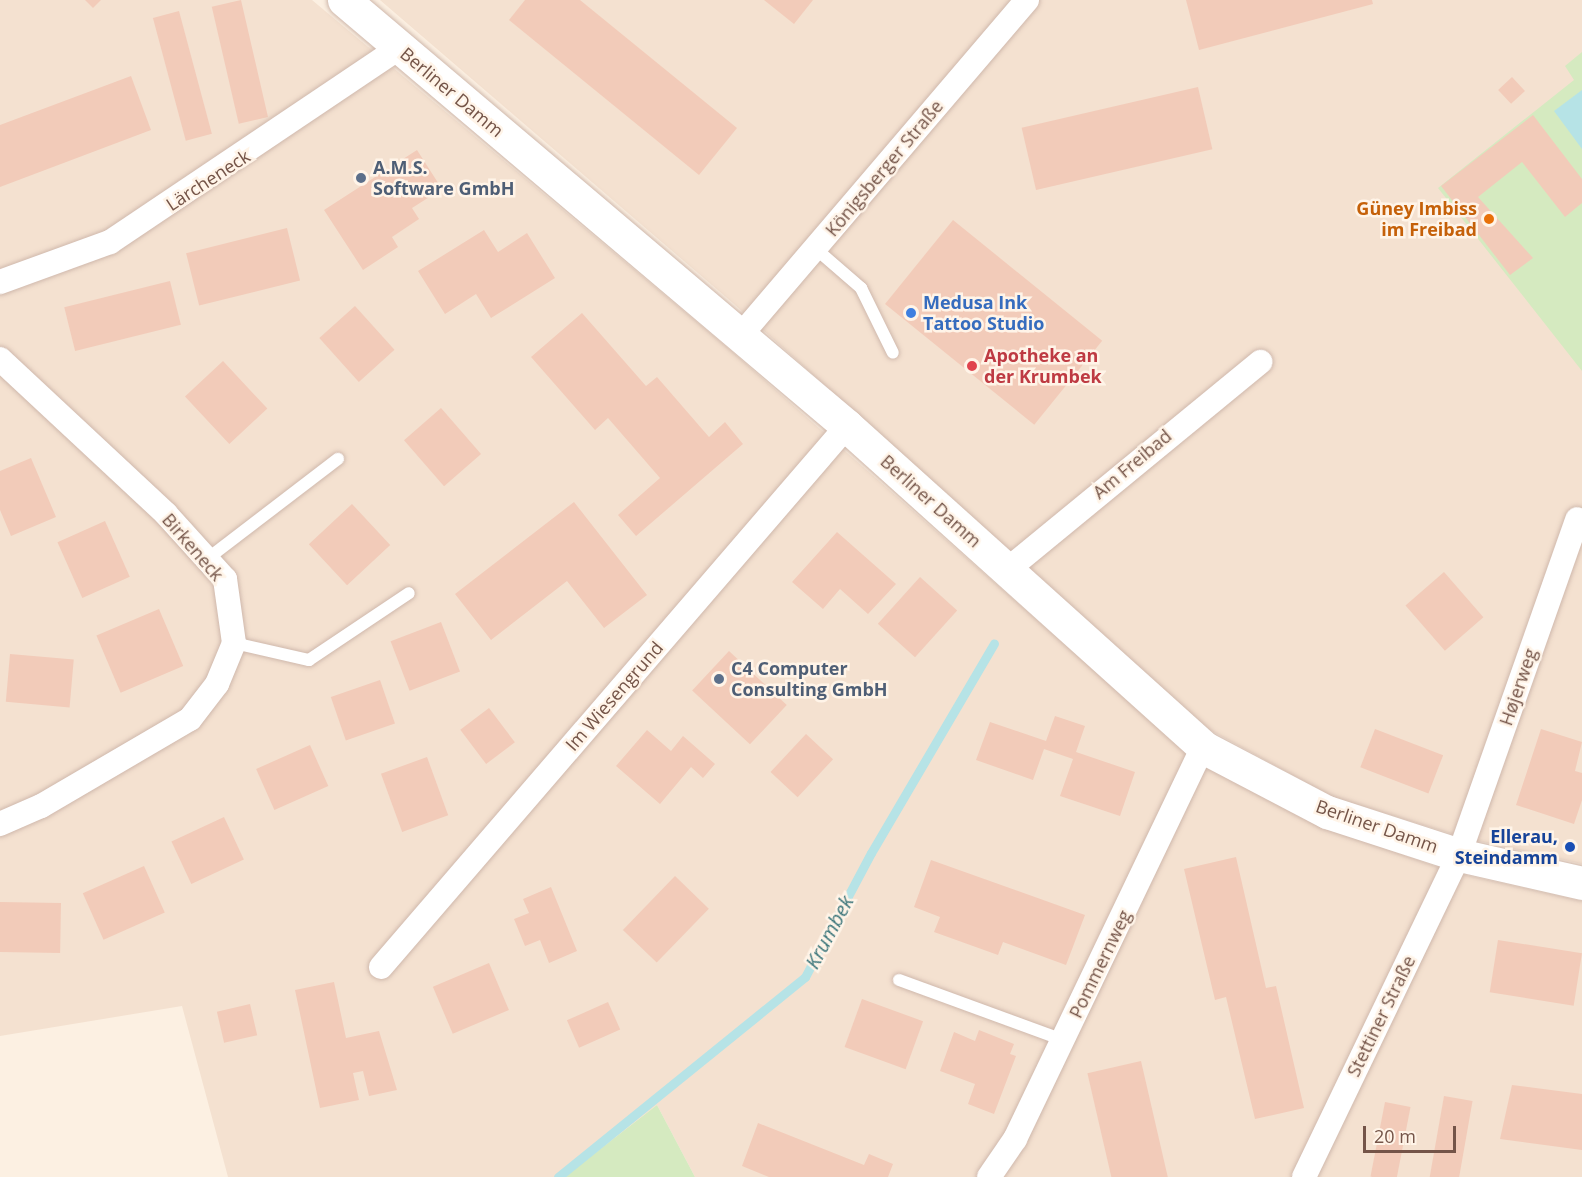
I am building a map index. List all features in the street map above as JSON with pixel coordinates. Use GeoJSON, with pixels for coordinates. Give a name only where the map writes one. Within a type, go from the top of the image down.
{"type":"FeatureCollection","features":[{"type":"Feature","properties":{"kind":"main road","name":"Berliner Damm"},"geometry":{"type":"LineString","coordinates":[[344,0],[847,426],[1203,747],[1327,812],[1459,855],[1582,883]]}},
{"type":"Feature","properties":{"kind":"street","name":"Königsberger Straße"},"geometry":{"type":"LineString","coordinates":[[740,336],[1027,0]]}},
{"type":"Feature","properties":{"kind":"street","name":"Lärcheneck"},"geometry":{"type":"LineString","coordinates":[[0,282],[110,242],[399,48]]}},
{"type":"Feature","properties":{"kind":"street","name":"Birkeneck"},"geometry":{"type":"LineString","coordinates":[[0,359],[225,579],[234,643]]}},
{"type":"Feature","properties":{"kind":"street","name":"Am Freibad"},"geometry":{"type":"LineString","coordinates":[[1013,575],[1260,362]]}},
{"type":"Feature","properties":{"kind":"street","name":"Im Wiesengrund"},"geometry":{"type":"LineString","coordinates":[[381,967],[847,426]]}},
{"type":"Feature","properties":{"kind":"street","name":"Højerweg"},"geometry":{"type":"LineString","coordinates":[[1459,855],[1577,519]]}},
{"type":"Feature","properties":{"kind":"street"},"geometry":{"type":"LineString","coordinates":[[0,824],[41,806],[190,719],[217,684],[234,643]]}},
{"type":"Feature","properties":{"kind":"street","name":"Pommernweg"},"geometry":{"type":"LineString","coordinates":[[989,1177],[1015,1139],[1203,747]]}},
{"type":"Feature","properties":{"kind":"street","name":"Stettiner Straße"},"geometry":{"type":"LineString","coordinates":[[1304,1177],[1459,855]]}},
{"type":"Feature","properties":{"kind":"lane"},"geometry":{"type":"LineString","coordinates":[[816,249],[861,288],[893,353]]}},
{"type":"Feature","properties":{"kind":"lane"},"geometry":{"type":"LineString","coordinates":[[207,559],[338,459]]}},
{"type":"Feature","properties":{"kind":"lane"},"geometry":{"type":"LineString","coordinates":[[234,643],[309,660],[409,593]]}},
{"type":"Feature","properties":{"kind":"lane"},"geometry":{"type":"LineString","coordinates":[[899,980],[1063,1040]]}},
{"type":"Feature","properties":{"kind":"shaded area"},"geometry":{"type":"Polygon","coordinates":[[[0,0],[312,0],[728,348],[1197,761],[1320,826],[1452,872],[1582,901],[1582,1177],[695,1177],[657,1105],[564,1177],[228,1177],[182,1006],[0,1036],[0,0]]]}},
{"type":"Feature","properties":{"kind":"shaded area"},"geometry":{"type":"Polygon","coordinates":[[[380,0],[1582,0],[1582,864],[1465,838],[1333,797],[1208,729],[734,304],[380,0]]]}},
{"type":"Feature","properties":{"kind":"green space"},"geometry":{"type":"Polygon","coordinates":[[[1582,52],[1582,371],[1438,188],[1574,80],[1565,66],[1582,52]]]}},
{"type":"Feature","properties":{"kind":"green space"},"geometry":{"type":"Polygon","coordinates":[[[657,1105],[695,1177],[564,1177],[608,1143],[657,1105]]]}},
{"type":"Feature","properties":{"kind":"water"},"geometry":{"type":"Polygon","coordinates":[[[1582,90],[1582,149],[1554,111],[1582,90]]]}},
{"type":"Feature","properties":{"kind":"building"},"geometry":{"type":"Polygon","coordinates":[[[85,0],[101,0],[93,8],[85,0]]]}},
{"type":"Feature","properties":{"kind":"building"},"geometry":{"type":"Polygon","coordinates":[[[241,0],[268,117],[239,124],[212,7],[241,0]]]}},
{"type":"Feature","properties":{"kind":"building"},"geometry":{"type":"Polygon","coordinates":[[[525,0],[580,0],[737,128],[699,175],[509,20],[525,0]]]}},
{"type":"Feature","properties":{"kind":"building"},"geometry":{"type":"Polygon","coordinates":[[[764,0],[813,0],[794,24],[764,0]]]}},
{"type":"Feature","properties":{"kind":"building"},"geometry":{"type":"Polygon","coordinates":[[[1186,0],[1372,0],[1373,4],[1199,50],[1186,0]]]}},
{"type":"Feature","properties":{"kind":"building"},"geometry":{"type":"Polygon","coordinates":[[[179,11],[212,134],[186,141],[153,18],[179,11]]]}},
{"type":"Feature","properties":{"kind":"building"},"geometry":{"type":"Polygon","coordinates":[[[131,76],[151,130],[0,187],[0,125],[131,76]]]}},
{"type":"Feature","properties":{"kind":"building"},"geometry":{"type":"Polygon","coordinates":[[[1512,77],[1525,91],[1511,104],[1498,90],[1512,77]]]}},
{"type":"Feature","properties":{"kind":"building"},"geometry":{"type":"Polygon","coordinates":[[[1198,87],[1212,149],[1036,190],[1022,128],[1198,87]]]}},
{"type":"Feature","properties":{"kind":"building"},"geometry":{"type":"Polygon","coordinates":[[[1533,115],[1582,179],[1582,203],[1565,217],[1522,162],[1478,197],[1533,258],[1510,275],[1441,186],[1533,115]]]}},
{"type":"Feature","properties":{"kind":"building"},"geometry":{"type":"Polygon","coordinates":[[[417,150],[442,189],[412,208],[419,219],[392,237],[398,247],[363,270],[324,210],[417,150]]]}},
{"type":"Feature","properties":{"kind":"building"},"geometry":{"type":"Polygon","coordinates":[[[953,220],[1102,341],[1034,425],[885,304],[953,220]]]}},
{"type":"Feature","properties":{"kind":"building"},"geometry":{"type":"Polygon","coordinates":[[[287,228],[300,280],[199,306],[186,253],[287,228]]]}},
{"type":"Feature","properties":{"kind":"building"},"geometry":{"type":"Polygon","coordinates":[[[484,230],[498,252],[527,233],[555,278],[491,318],[476,294],[445,314],[418,271],[484,230]]]}},
{"type":"Feature","properties":{"kind":"building"},"geometry":{"type":"Polygon","coordinates":[[[170,281],[181,325],[75,351],[64,307],[170,281]]]}},
{"type":"Feature","properties":{"kind":"building"},"geometry":{"type":"Polygon","coordinates":[[[355,306],[394,350],[359,382],[319,338],[355,306]]]}},
{"type":"Feature","properties":{"kind":"building"},"geometry":{"type":"Polygon","coordinates":[[[582,313],[646,386],[657,377],[709,437],[725,422],[743,444],[636,536],[618,515],[660,478],[608,418],[595,430],[531,357],[582,313]]]}},
{"type":"Feature","properties":{"kind":"building"},"geometry":{"type":"Polygon","coordinates":[[[223,361],[267,409],[229,444],[185,396],[223,361]]]}},
{"type":"Feature","properties":{"kind":"building"},"geometry":{"type":"Polygon","coordinates":[[[441,408],[481,454],[444,486],[404,440],[441,408]]]}},
{"type":"Feature","properties":{"kind":"building"},"geometry":{"type":"Polygon","coordinates":[[[31,458],[56,517],[11,536],[0,510],[0,471],[31,458]]]}},
{"type":"Feature","properties":{"kind":"building"},"geometry":{"type":"Polygon","coordinates":[[[574,502],[647,595],[604,628],[567,581],[491,640],[455,594],[574,502]]]}},
{"type":"Feature","properties":{"kind":"building"},"geometry":{"type":"Polygon","coordinates":[[[352,504],[390,545],[347,585],[309,544],[352,504]]]}},
{"type":"Feature","properties":{"kind":"building"},"geometry":{"type":"Polygon","coordinates":[[[105,521],[130,577],[82,598],[57,542],[105,521]]]}},
{"type":"Feature","properties":{"kind":"building"},"geometry":{"type":"Polygon","coordinates":[[[837,532],[896,584],[868,614],[840,589],[823,609],[792,582],[837,532]]]}},
{"type":"Feature","properties":{"kind":"building"},"geometry":{"type":"Polygon","coordinates":[[[1444,572],[1483,617],[1445,651],[1406,605],[1444,572]]]}},
{"type":"Feature","properties":{"kind":"building"},"geometry":{"type":"Polygon","coordinates":[[[920,577],[957,610],[915,657],[878,624],[920,577]]]}},
{"type":"Feature","properties":{"kind":"building"},"geometry":{"type":"Polygon","coordinates":[[[159,609],[183,666],[121,693],[96,636],[159,609]]]}},
{"type":"Feature","properties":{"kind":"building"},"geometry":{"type":"Polygon","coordinates":[[[441,622],[460,671],[410,691],[391,641],[441,622]]]}},
{"type":"Feature","properties":{"kind":"building"},"geometry":{"type":"Polygon","coordinates":[[[729,651],[787,705],[750,744],[692,690],[729,651]]]}},
{"type":"Feature","properties":{"kind":"building"},"geometry":{"type":"Polygon","coordinates":[[[10,654],[74,660],[70,707],[6,702],[10,654]]]}},
{"type":"Feature","properties":{"kind":"building"},"geometry":{"type":"Polygon","coordinates":[[[380,680],[395,723],[346,740],[331,697],[380,680]]]}},
{"type":"Feature","properties":{"kind":"building"},"geometry":{"type":"Polygon","coordinates":[[[489,708],[515,742],[486,764],[460,730],[489,708]]]}},
{"type":"Feature","properties":{"kind":"building"},"geometry":{"type":"Polygon","coordinates":[[[1055,716],[1085,726],[1076,752],[1135,772],[1120,816],[1060,796],[1073,759],[1044,749],[1033,780],[976,760],[990,722],[1046,741],[1055,716]]]}},
{"type":"Feature","properties":{"kind":"building"},"geometry":{"type":"Polygon","coordinates":[[[1375,729],[1443,755],[1428,793],[1360,767],[1375,729]]]}},
{"type":"Feature","properties":{"kind":"building"},"geometry":{"type":"Polygon","coordinates":[[[1541,729],[1582,742],[1575,771],[1582,773],[1582,800],[1574,824],[1516,805],[1541,729]]]}},
{"type":"Feature","properties":{"kind":"building"},"geometry":{"type":"Polygon","coordinates":[[[647,730],[671,751],[683,736],[715,764],[703,778],[691,767],[660,804],[616,766],[647,730]]]}},
{"type":"Feature","properties":{"kind":"building"},"geometry":{"type":"Polygon","coordinates":[[[806,734],[833,759],[798,797],[771,772],[806,734]]]}},
{"type":"Feature","properties":{"kind":"building"},"geometry":{"type":"Polygon","coordinates":[[[310,745],[328,786],[274,810],[256,769],[310,745]]]}},
{"type":"Feature","properties":{"kind":"building"},"geometry":{"type":"Polygon","coordinates":[[[427,757],[448,815],[402,832],[381,774],[427,757]]]}},
{"type":"Feature","properties":{"kind":"building"},"geometry":{"type":"Polygon","coordinates":[[[224,817],[244,860],[191,884],[171,842],[224,817]]]}},
{"type":"Feature","properties":{"kind":"building"},"geometry":{"type":"Polygon","coordinates":[[[1236,857],[1266,988],[1276,986],[1304,1108],[1255,1119],[1226,997],[1215,1000],[1184,869],[1236,857]]]}},
{"type":"Feature","properties":{"kind":"building"},"geometry":{"type":"Polygon","coordinates":[[[931,860],[1085,915],[1066,965],[1003,942],[998,955],[934,932],[940,917],[914,907],[931,860]]]}},
{"type":"Feature","properties":{"kind":"building"},"geometry":{"type":"Polygon","coordinates":[[[144,866],[165,913],[104,940],[83,893],[144,866]]]}},
{"type":"Feature","properties":{"kind":"building"},"geometry":{"type":"Polygon","coordinates":[[[675,876],[709,909],[657,963],[623,930],[675,876]]]}},
{"type":"Feature","properties":{"kind":"building"},"geometry":{"type":"Polygon","coordinates":[[[551,887],[577,951],[549,963],[540,940],[525,946],[514,919],[529,913],[523,899],[551,887]]]}},
{"type":"Feature","properties":{"kind":"building"},"geometry":{"type":"Polygon","coordinates":[[[0,902],[61,903],[60,953],[0,952],[0,902]]]}},
{"type":"Feature","properties":{"kind":"building"},"geometry":{"type":"Polygon","coordinates":[[[1498,940],[1582,953],[1574,1006],[1490,992],[1498,940]]]}},
{"type":"Feature","properties":{"kind":"building"},"geometry":{"type":"Polygon","coordinates":[[[489,963],[509,1010],[453,1034],[433,987],[489,963]]]}},
{"type":"Feature","properties":{"kind":"building"},"geometry":{"type":"Polygon","coordinates":[[[334,982],[346,1038],[379,1031],[397,1090],[369,1096],[363,1071],[353,1073],[359,1100],[320,1108],[295,990],[334,982]]]}},
{"type":"Feature","properties":{"kind":"building"},"geometry":{"type":"Polygon","coordinates":[[[862,999],[923,1021],[906,1069],[845,1047],[862,999]]]}},
{"type":"Feature","properties":{"kind":"building"},"geometry":{"type":"Polygon","coordinates":[[[608,1002],[620,1029],[579,1048],[567,1020],[608,1002]]]}},
{"type":"Feature","properties":{"kind":"building"},"geometry":{"type":"Polygon","coordinates":[[[250,1004],[257,1035],[224,1043],[217,1012],[250,1004]]]}},
{"type":"Feature","properties":{"kind":"building"},"geometry":{"type":"Polygon","coordinates":[[[979,1030],[1014,1044],[1010,1054],[1016,1056],[994,1114],[968,1104],[975,1084],[940,1071],[954,1032],[975,1041],[979,1030]]]}},
{"type":"Feature","properties":{"kind":"building"},"geometry":{"type":"Polygon","coordinates":[[[1141,1061],[1168,1177],[1111,1177],[1087,1073],[1141,1061]]]}},
{"type":"Feature","properties":{"kind":"building"},"geometry":{"type":"Polygon","coordinates":[[[1512,1085],[1582,1094],[1582,1150],[1500,1139],[1512,1085]]]}},
{"type":"Feature","properties":{"kind":"building"},"geometry":{"type":"Polygon","coordinates":[[[1444,1096],[1473,1101],[1459,1177],[1430,1177],[1444,1096]]]}},
{"type":"Feature","properties":{"kind":"building"},"geometry":{"type":"Polygon","coordinates":[[[1385,1102],[1411,1107],[1397,1177],[1370,1177],[1385,1102]]]}},
{"type":"Feature","properties":{"kind":"building"},"geometry":{"type":"Polygon","coordinates":[[[758,1123],[864,1165],[869,1154],[893,1164],[888,1177],[769,1177],[742,1166],[758,1123]]]}},
{"type":"Feature","properties":{"kind":"waterway","name":"Krumbek"},"geometry":{"type":"LineString","coordinates":[[558,1177],[805,977],[871,853],[994,643]]}},
{"type":"Feature","properties":{"kind":"place","name":"A.M.S. Software GmbH"},"geometry":{"type":"Point","coordinates":[361,178]}},
{"type":"Feature","properties":{"kind":"place","name":"Güney Imbiss im Freibad"},"geometry":{"type":"Point","coordinates":[1489,219]}},
{"type":"Feature","properties":{"kind":"place","name":"Medusa Ink Tattoo Studio"},"geometry":{"type":"Point","coordinates":[911,313]}},
{"type":"Feature","properties":{"kind":"place","name":"Apotheke an der Krumbek"},"geometry":{"type":"Point","coordinates":[972,366]}},
{"type":"Feature","properties":{"kind":"place","name":"C4 Computer Consulting GmbH"},"geometry":{"type":"Point","coordinates":[719,679]}},
{"type":"Feature","properties":{"kind":"place","name":"Ellerau, Steindamm"},"geometry":{"type":"Point","coordinates":[1570,847]}}]}
